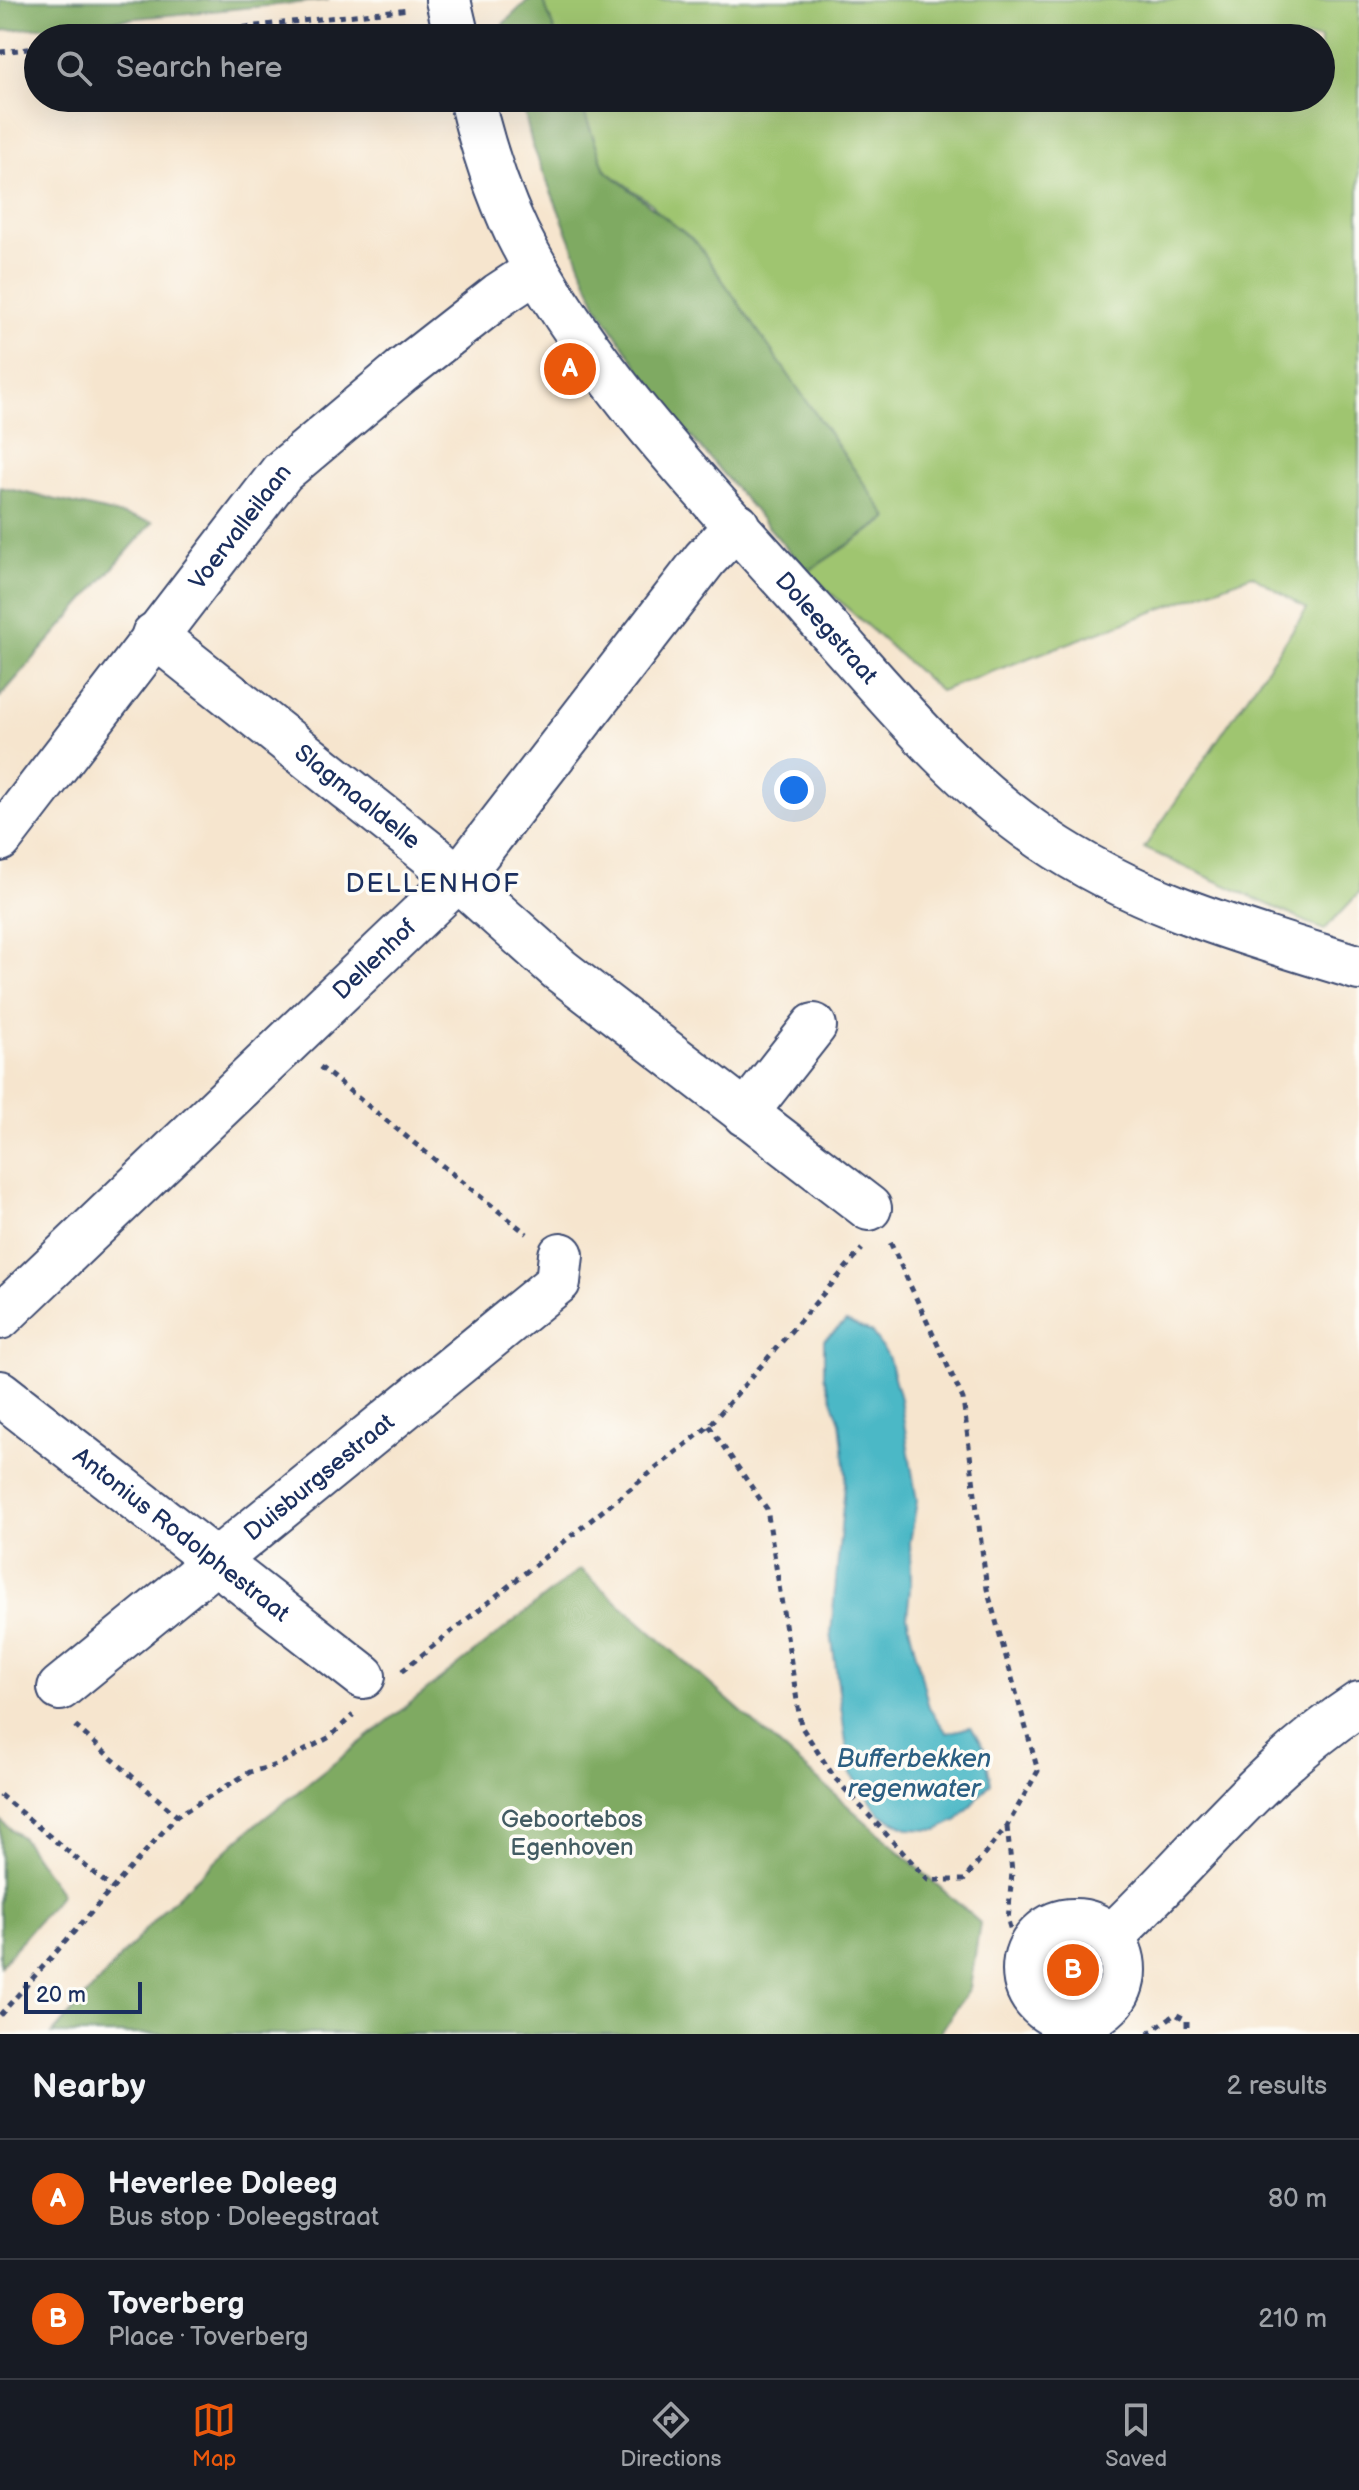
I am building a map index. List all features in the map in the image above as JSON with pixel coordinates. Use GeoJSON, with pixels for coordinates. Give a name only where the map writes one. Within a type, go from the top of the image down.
{"type":"FeatureCollection","features":[{"type":"Feature","properties":{"kind":"street","name":"Doleegstraat"},"geometry":{"type":"LineString","coordinates":[[475,112],[491,171],[537,270],[628,399],[932,746],[1000,807],[1089,867],[1183,912],[1359,968]]}},
{"type":"Feature","properties":{"kind":"street","name":"Voervalleilaan"},"geometry":{"type":"LineString","coordinates":[[0,839],[282,472],[438,342],[537,270]]}},
{"type":"Feature","properties":{"kind":"street","name":"Dellenhof"},"geometry":{"type":"LineString","coordinates":[[0,1317],[457,880],[705,559],[737,525]]}},
{"type":"Feature","properties":{"kind":"street","name":"Slagmaaldelle"},"geometry":{"type":"LineString","coordinates":[[154,635],[430,854],[536,951],[876,1217]]}},
{"type":"Feature","properties":{"kind":"street"},"geometry":{"type":"LineString","coordinates":[[745,1114],[814,1026]]}},
{"type":"Feature","properties":{"kind":"street","name":"Duisburgsestraat"},"geometry":{"type":"LineString","coordinates":[[60,1688],[196,1574],[216,1562],[558,1282],[561,1255]]}},
{"type":"Feature","properties":{"kind":"street","name":"Antonius Rodolphestraat"},"geometry":{"type":"LineString","coordinates":[[0,1393],[373,1686]]}},
{"type":"Feature","properties":{"kind":"street"},"geometry":{"type":"LineString","coordinates":[[1110,1938],[1283,1764],[1330,1723],[1359,1704]]}},
{"type":"Feature","properties":{"kind":"street"},"geometry":{"type":"LineString","coordinates":[[1076,1921],[1092,1924],[1110,1938],[1122,1962],[1122,1979],[1098,2025],[1075,2019],[1039,2022],[1025,1969],[1033,1944],[1046,1929],[1076,1921]]}},
{"type":"Feature","properties":{"kind":"path"},"geometry":{"type":"LineString","coordinates":[[325,24],[451,14]]}},
{"type":"Feature","properties":{"kind":"path"},"geometry":{"type":"LineString","coordinates":[[0,52],[24,49]]}},
{"type":"Feature","properties":{"kind":"path"},"geometry":{"type":"LineString","coordinates":[[288,1042],[509,1223],[561,1255]]}},
{"type":"Feature","properties":{"kind":"path"},"geometry":{"type":"LineString","coordinates":[[0,2015],[177,1816],[250,1772],[277,1765],[330,1737],[373,1686],[709,1426],[876,1217],[963,1399],[987,1589],[1038,1771],[1007,1826],[964,1880],[928,1880],[834,1777],[801,1726],[767,1509],[709,1426]]}},
{"type":"Feature","properties":{"kind":"path"},"geometry":{"type":"LineString","coordinates":[[60,1688],[46,1700],[177,1816]]}},
{"type":"Feature","properties":{"kind":"path"},"geometry":{"type":"LineString","coordinates":[[0,1795],[112,1888]]}},
{"type":"Feature","properties":{"kind":"path"},"geometry":{"type":"LineString","coordinates":[[1007,1826],[1012,1872],[1008,1921],[1012,1934],[1033,1944]]}},
{"type":"Feature","properties":{"kind":"path"},"geometry":{"type":"LineString","coordinates":[[1148,2034],[1175,2014],[1187,2020],[1187,2034]]}},
{"type":"Feature","properties":{"kind":"green space"},"geometry":{"type":"Polygon","coordinates":[[[0,0],[329,0],[74,24],[24,24],[24,29],[0,31],[0,0]]]}},
{"type":"Feature","properties":{"kind":"green space"},"geometry":{"type":"Polygon","coordinates":[[[528,0],[543,0],[552,24],[503,24],[528,0]]]}},
{"type":"Feature","properties":{"kind":"green space"},"geometry":{"type":"Polygon","coordinates":[[[543,0],[1359,0],[1359,893],[1324,930],[1144,848],[1307,609],[1252,575],[940,691],[807,572],[888,519],[652,204],[605,170],[584,112],[1335,112],[1335,24],[552,24],[543,0]]]}},
{"type":"Feature","properties":{"kind":"green space"},"geometry":{"type":"Polygon","coordinates":[[[524,112],[584,112],[605,170],[696,242],[888,518],[807,572],[663,404],[597,306],[532,144],[524,112]]]}},
{"type":"Feature","properties":{"kind":"green space"},"geometry":{"type":"Polygon","coordinates":[[[0,487],[153,522],[0,697],[0,487]]]}},
{"type":"Feature","properties":{"kind":"green space","name":"Geboortebos Egenhoven"},"geometry":{"type":"Polygon","coordinates":[[[580,1569],[980,1923],[970,1988],[939,2034],[52,2034],[164,1909],[242,1836],[580,1569]]]}},
{"type":"Feature","properties":{"kind":"green space"},"geometry":{"type":"Polygon","coordinates":[[[0,1820],[23,1839],[61,1894],[0,1966],[0,1820]]]}},
{"type":"Feature","properties":{"kind":"green space"},"geometry":{"type":"Polygon","coordinates":[[[1073,1941],[1094,1950],[1103,1971],[1094,1992],[1073,2001],[1052,1992],[1043,1971],[1052,1950],[1073,1941]]]}},
{"type":"Feature","properties":{"kind":"water","name":"Bufferbekken regenwater"},"geometry":{"type":"Polygon","coordinates":[[[846,1322],[871,1332],[888,1356],[900,1399],[917,1501],[910,1542],[911,1579],[907,1617],[929,1708],[947,1733],[971,1727],[984,1748],[991,1783],[958,1820],[937,1830],[909,1829],[880,1814],[850,1772],[831,1633],[846,1474],[840,1422],[824,1376],[824,1340],[846,1322]]]}},
{"type":"Feature","properties":{"kind":"place","name":"Heverlee Doleeg"},"geometry":{"type":"Point","coordinates":[570,369]}},
{"type":"Feature","properties":{"kind":"place","name":"Toverberg"},"geometry":{"type":"Point","coordinates":[1073,1970]}},
{"type":"Feature","properties":{"kind":"district","name":"DELLENHOF"},"geometry":{"type":"Point","coordinates":[433,884]}}]}
